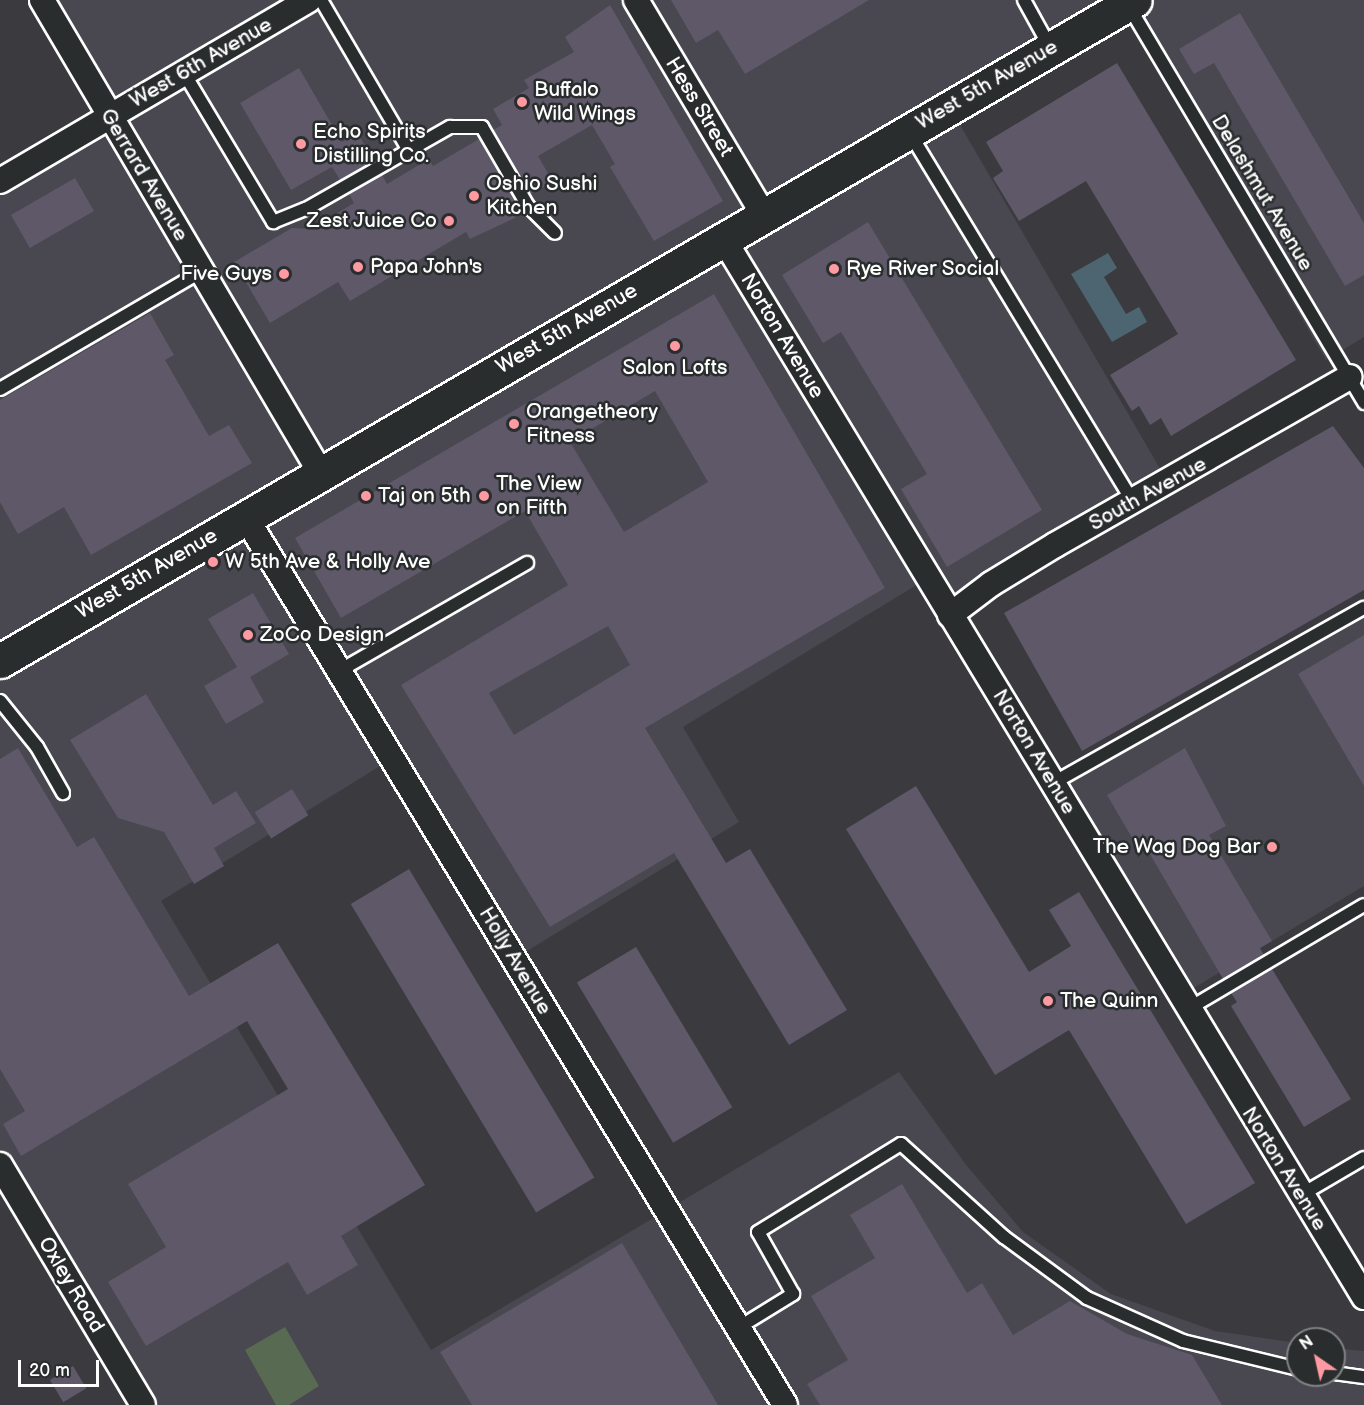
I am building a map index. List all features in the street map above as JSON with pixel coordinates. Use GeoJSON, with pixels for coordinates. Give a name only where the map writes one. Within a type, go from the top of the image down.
{"type":"FeatureCollection","features":[{"type":"Feature","properties":{"kind":"main road","name":"West 5th Avenue"},"geometry":{"type":"LineString","coordinates":[[0,661],[763,214],[1131,2]]}},
{"type":"Feature","properties":{"kind":"street","name":"Gerrard Avenue"},"geometry":{"type":"LineString","coordinates":[[42,0],[109,117],[321,472]]}},
{"type":"Feature","properties":{"kind":"street","name":"West 6th Avenue"},"geometry":{"type":"LineString","coordinates":[[0,182],[309,0]]}},
{"type":"Feature","properties":{"kind":"street","name":"Hess Street"},"geometry":{"type":"LineString","coordinates":[[636,0],[763,214]]}},
{"type":"Feature","properties":{"kind":"street","name":"Norton Avenue"},"geometry":{"type":"LineString","coordinates":[[723,238],[1364,1297]]}},
{"type":"Feature","properties":{"kind":"street","name":"South Avenue"},"geometry":{"type":"LineString","coordinates":[[950,615],[992,584],[1349,377]]}},
{"type":"Feature","properties":{"kind":"street","name":"Holly Avenue"},"geometry":{"type":"LineString","coordinates":[[245,516],[784,1405]]}},
{"type":"Feature","properties":{"kind":"street","name":"Oxley Road"},"geometry":{"type":"LineString","coordinates":[[0,1165],[143,1405]]}},
{"type":"Feature","properties":{"kind":"lane"},"geometry":{"type":"LineString","coordinates":[[321,0],[408,149]]}},
{"type":"Feature","properties":{"kind":"lane"},"geometry":{"type":"LineString","coordinates":[[1024,0],[1051,49]]}},
{"type":"Feature","properties":{"kind":"lane","name":"Delashmut Avenue"},"geometry":{"type":"LineString","coordinates":[[1131,2],[1364,403]]}},
{"type":"Feature","properties":{"kind":"lane"},"geometry":{"type":"LineString","coordinates":[[184,73],[273,222],[306,209],[450,127],[482,127],[528,206],[555,233]]}},
{"type":"Feature","properties":{"kind":"lane"},"geometry":{"type":"LineString","coordinates":[[909,131],[1133,502]]}},
{"type":"Feature","properties":{"kind":"lane"},"geometry":{"type":"LineString","coordinates":[[0,389],[202,271]]}},
{"type":"Feature","properties":{"kind":"lane"},"geometry":{"type":"LineString","coordinates":[[339,671],[527,563]]}},
{"type":"Feature","properties":{"kind":"lane"},"geometry":{"type":"LineString","coordinates":[[1053,783],[1364,608]]}},
{"type":"Feature","properties":{"kind":"lane"},"geometry":{"type":"LineString","coordinates":[[0,701],[37,747],[63,793]]}},
{"type":"Feature","properties":{"kind":"lane"},"geometry":{"type":"LineString","coordinates":[[1188,1009],[1364,905]]}},
{"type":"Feature","properties":{"kind":"lane"},"geometry":{"type":"LineString","coordinates":[[738,1328],[793,1294],[758,1232],[901,1144],[1004,1237],[1087,1298],[1183,1341],[1286,1366]]}},
{"type":"Feature","properties":{"kind":"lane"},"geometry":{"type":"LineString","coordinates":[[1301,1195],[1364,1158]]}},
{"type":"Feature","properties":{"kind":"lane"},"geometry":{"type":"LineString","coordinates":[[1346,1375],[1364,1377]]}},
{"type":"Feature","properties":{"kind":"shaded area"},"geometry":{"type":"Polygon","coordinates":[[[41,0],[1364,0],[1364,337],[1326,360],[1128,20],[959,123],[1162,472],[955,596],[938,572],[683,727],[739,822],[522,954],[398,755],[161,901],[431,1350],[899,1072],[967,1166],[1023,1232],[1111,1294],[1215,1331],[1286,1341],[1286,1387],[1346,1387],[1346,1349],[1364,1351],[1364,1405],[143,1405],[0,1166],[0,177],[107,114],[41,0]]]}},
{"type":"Feature","properties":{"kind":"shaded area"},"geometry":{"type":"Polygon","coordinates":[[[1364,598],[1364,886],[1192,989],[1057,771],[1364,598]]]}},
{"type":"Feature","properties":{"kind":"green space"},"geometry":{"type":"Polygon","coordinates":[[[285,1327],[319,1386],[289,1405],[276,1405],[245,1350],[285,1327]]]}},
{"type":"Feature","properties":{"kind":"water"},"geometry":{"type":"Polygon","coordinates":[[[1108,253],[1117,268],[1104,277],[1126,314],[1139,307],[1147,322],[1112,342],[1071,274],[1108,253]]]}},
{"type":"Feature","properties":{"kind":"building"},"geometry":{"type":"Polygon","coordinates":[[[671,0],[869,0],[745,74],[718,30],[696,43],[671,0]]]}},
{"type":"Feature","properties":{"kind":"building"},"geometry":{"type":"Polygon","coordinates":[[[610,5],[723,201],[654,241],[610,167],[615,164],[592,125],[538,156],[553,182],[530,194],[493,130],[502,125],[493,109],[529,88],[524,80],[574,52],[565,37],[610,5]]]}},
{"type":"Feature","properties":{"kind":"building"},"geometry":{"type":"Polygon","coordinates":[[[1240,13],[1364,223],[1364,275],[1345,286],[1214,63],[1194,74],[1179,49],[1240,13]]]}},
{"type":"Feature","properties":{"kind":"building"},"geometry":{"type":"Polygon","coordinates":[[[1117,63],[1296,360],[1171,436],[1161,418],[1150,425],[1139,406],[1132,411],[1110,375],[1178,334],[1086,181],[1019,221],[993,178],[1003,171],[986,142],[1117,63]]]}},
{"type":"Feature","properties":{"kind":"building"},"geometry":{"type":"Polygon","coordinates":[[[299,68],[342,142],[357,132],[374,161],[340,180],[332,167],[291,190],[240,103],[299,68]]]}},
{"type":"Feature","properties":{"kind":"building"},"geometry":{"type":"Polygon","coordinates":[[[479,139],[516,202],[512,204],[519,216],[470,239],[466,232],[350,301],[338,282],[270,323],[234,262],[292,228],[311,229],[354,203],[349,194],[382,175],[387,184],[429,159],[433,166],[479,139]]]}},
{"type":"Feature","properties":{"kind":"building"},"geometry":{"type":"Polygon","coordinates":[[[75,178],[94,211],[30,248],[11,215],[75,178]]]}},
{"type":"Feature","properties":{"kind":"building"},"geometry":{"type":"Polygon","coordinates":[[[868,222],[1042,510],[947,567],[901,489],[927,474],[841,332],[823,343],[782,275],[868,222]]]}},
{"type":"Feature","properties":{"kind":"building","name":"The View on Fifth"},"geometry":{"type":"Polygon","coordinates":[[[714,294],[885,588],[645,728],[726,863],[750,849],[847,1010],[789,1045],[674,853],[550,927],[401,685],[568,585],[525,511],[341,618],[295,538],[714,294]],[[655,391],[570,442],[624,532],[708,482],[655,391]],[[608,626],[489,693],[514,735],[630,665],[608,626]]]}},
{"type":"Feature","properties":{"kind":"building"},"geometry":{"type":"Polygon","coordinates":[[[150,313],[174,355],[165,360],[209,436],[229,425],[252,463],[91,555],[64,507],[18,534],[0,502],[0,400],[150,313]]]}},
{"type":"Feature","properties":{"kind":"building"},"geometry":{"type":"Polygon","coordinates":[[[1333,426],[1364,468],[1364,590],[1082,751],[1004,613],[1333,426]]]}},
{"type":"Feature","properties":{"kind":"building"},"geometry":{"type":"Polygon","coordinates":[[[253,593],[289,654],[250,677],[264,702],[226,724],[204,686],[237,667],[208,619],[253,593]]]}},
{"type":"Feature","properties":{"kind":"building"},"geometry":{"type":"Polygon","coordinates":[[[1364,635],[1364,786],[1298,674],[1364,635]]]}},
{"type":"Feature","properties":{"kind":"building"},"geometry":{"type":"Polygon","coordinates":[[[146,694],[213,805],[236,791],[256,823],[214,848],[224,866],[194,884],[164,832],[118,818],[70,740],[146,694]]]}},
{"type":"Feature","properties":{"kind":"building"},"geometry":{"type":"Polygon","coordinates":[[[18,748],[77,847],[94,837],[189,996],[278,943],[425,1185],[341,1236],[358,1265],[307,1295],[288,1262],[146,1346],[108,1282],[166,1247],[128,1184],[288,1089],[247,1021],[21,1156],[3,1124],[25,1111],[0,1069],[0,759],[18,748]]]}},
{"type":"Feature","properties":{"kind":"building"},"geometry":{"type":"Polygon","coordinates":[[[1185,748],[1226,826],[1209,835],[1272,941],[1260,948],[1264,955],[1223,979],[1144,844],[1138,848],[1107,795],[1185,748]]]}},
{"type":"Feature","properties":{"kind":"building","name":"The Quinn"},"geometry":{"type":"Polygon","coordinates":[[[916,786],[1029,972],[1071,946],[1049,910],[1079,892],[1255,1183],[1186,1224],[1069,1030],[995,1075],[846,829],[916,786]]]}},
{"type":"Feature","properties":{"kind":"building"},"geometry":{"type":"Polygon","coordinates":[[[292,789],[308,815],[271,839],[255,812],[292,789]]]}},
{"type":"Feature","properties":{"kind":"building"},"geometry":{"type":"Polygon","coordinates":[[[409,869],[594,1178],[536,1213],[351,904],[409,869]]]}},
{"type":"Feature","properties":{"kind":"building"},"geometry":{"type":"Polygon","coordinates":[[[636,947],[732,1107],[673,1143],[577,983],[636,947]]]}},
{"type":"Feature","properties":{"kind":"building"},"geometry":{"type":"Polygon","coordinates":[[[1272,969],[1351,1099],[1304,1127],[1231,1006],[1237,1002],[1231,993],[1272,969]]]}},
{"type":"Feature","properties":{"kind":"building"},"geometry":{"type":"Polygon","coordinates":[[[902,1184],[967,1293],[982,1283],[1013,1335],[1070,1301],[1127,1334],[1192,1355],[1222,1405],[820,1405],[807,1384],[848,1360],[811,1296],[875,1258],[850,1215],[902,1184]]]}},
{"type":"Feature","properties":{"kind":"building"},"geometry":{"type":"Polygon","coordinates":[[[622,1243],[718,1405],[472,1405],[440,1352],[622,1243]]]}},
{"type":"Feature","properties":{"kind":"building"},"geometry":{"type":"Polygon","coordinates":[[[73,1366],[86,1388],[63,1402],[50,1380],[73,1366]]]}},
{"type":"Feature","properties":{"kind":"place","name":"Buffalo Wild Wings"},"geometry":{"type":"Point","coordinates":[522,102]}},
{"type":"Feature","properties":{"kind":"place","name":"Echo Spirits Distilling Co."},"geometry":{"type":"Point","coordinates":[301,144]}},
{"type":"Feature","properties":{"kind":"place","name":"Oshio Sushi Kitchen"},"geometry":{"type":"Point","coordinates":[474,196]}},
{"type":"Feature","properties":{"kind":"place","name":"Zest Juice Co"},"geometry":{"type":"Point","coordinates":[449,221]}},
{"type":"Feature","properties":{"kind":"place","name":"Papa John's"},"geometry":{"type":"Point","coordinates":[358,267]}},
{"type":"Feature","properties":{"kind":"place","name":"Rye River Social"},"geometry":{"type":"Point","coordinates":[834,269]}},
{"type":"Feature","properties":{"kind":"place","name":"Five Guys"},"geometry":{"type":"Point","coordinates":[284,274]}},
{"type":"Feature","properties":{"kind":"place","name":"Salon Lofts"},"geometry":{"type":"Point","coordinates":[675,346]}},
{"type":"Feature","properties":{"kind":"place","name":"Orangetheory Fitness"},"geometry":{"type":"Point","coordinates":[514,424]}},
{"type":"Feature","properties":{"kind":"place","name":"Taj on 5th"},"geometry":{"type":"Point","coordinates":[366,496]}},
{"type":"Feature","properties":{"kind":"place","name":"The View on Fifth"},"geometry":{"type":"Point","coordinates":[484,496]}},
{"type":"Feature","properties":{"kind":"place","name":"W 5th Ave & Holly Ave"},"geometry":{"type":"Point","coordinates":[213,562]}},
{"type":"Feature","properties":{"kind":"place","name":"ZoCo Design"},"geometry":{"type":"Point","coordinates":[248,635]}},
{"type":"Feature","properties":{"kind":"place","name":"The Wag Dog Bar"},"geometry":{"type":"Point","coordinates":[1272,847]}},
{"type":"Feature","properties":{"kind":"place","name":"The Quinn"},"geometry":{"type":"Point","coordinates":[1048,1001]}}]}
